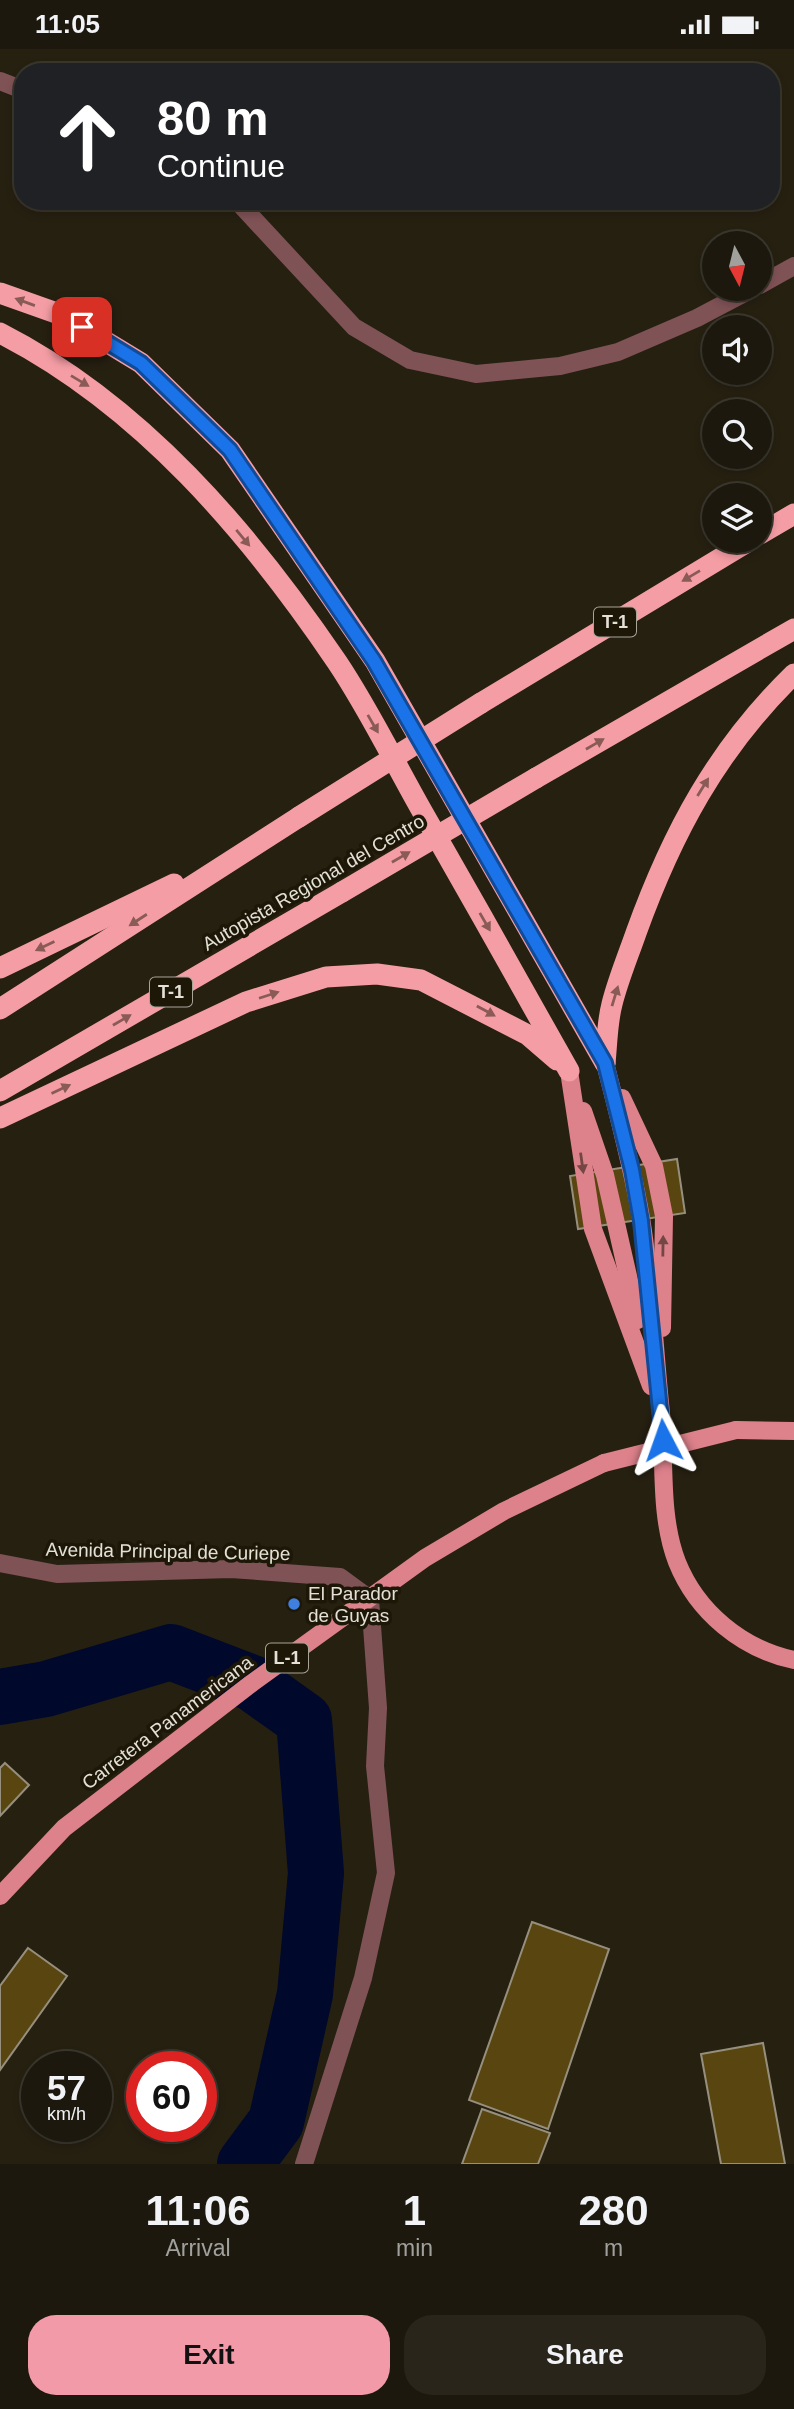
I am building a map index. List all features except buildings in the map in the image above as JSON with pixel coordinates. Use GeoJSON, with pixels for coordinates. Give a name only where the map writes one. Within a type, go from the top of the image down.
{"type":"FeatureCollection","features":[{"type":"Feature","properties":{"kind":"highway"},"geometry":{"type":"LineString","coordinates":[[0,293],[62,315],[141,363],[230,450],[374,661],[605,1063]]}},
{"type":"Feature","properties":{"kind":"highway"},"geometry":{"type":"LineString","coordinates":[[0,333],[96,391],[213,502],[281,583],[338,664],[569,1071]]}},
{"type":"Feature","properties":{"kind":"highway"},"geometry":{"type":"LineString","coordinates":[[772,527],[794,514]]}},
{"type":"Feature","properties":{"kind":"highway","name":"T-1"},"geometry":{"type":"LineString","coordinates":[[0,1009],[481,703],[729,553]]}},
{"type":"Feature","properties":{"kind":"highway","name":"Autopista Regional del Centro"},"geometry":{"type":"LineString","coordinates":[[0,1091],[794,629]]}},
{"type":"Feature","properties":{"kind":"highway"},"geometry":{"type":"LineString","coordinates":[[605,1063],[612,1005],[652,888],[682,821],[717,765],[754,716],[794,674]]}},
{"type":"Feature","properties":{"kind":"highway"},"geometry":{"type":"LineString","coordinates":[[0,968],[261,842]]}},
{"type":"Feature","properties":{"kind":"highway"},"geometry":{"type":"LineString","coordinates":[[0,1118],[246,1002],[326,977],[377,974],[421,979],[528,1035],[569,1071]]}},
{"type":"Feature","properties":{"kind":"main road"},"geometry":{"type":"LineString","coordinates":[[605,1063],[654,1166],[664,1216],[661,1412],[668,1523],[677,1561],[711,1615],[737,1636],[767,1654],[794,1660]]}},
{"type":"Feature","properties":{"kind":"main road"},"geometry":{"type":"LineString","coordinates":[[569,1071],[593,1229],[661,1412]]}},
{"type":"Feature","properties":{"kind":"main road","name":"Carretera Panamericana"},"geometry":{"type":"LineString","coordinates":[[0,1896],[64,1828],[252,1683],[425,1558],[504,1511],[604,1463],[736,1430],[794,1431]]}},
{"type":"Feature","properties":{"kind":"street"},"geometry":{"type":"LineString","coordinates":[[245,210],[354,327],[410,360],[476,374],[560,366],[618,352],[729,301]]}},
{"type":"Feature","properties":{"kind":"street"},"geometry":{"type":"LineString","coordinates":[[772,278],[794,266]]}},
{"type":"Feature","properties":{"kind":"street","name":"Avenida Principal de Curiepe"},"geometry":{"type":"LineString","coordinates":[[0,1563],[57,1574],[231,1569],[340,1577],[370,1599]]}},
{"type":"Feature","properties":{"kind":"street"},"geometry":{"type":"LineString","coordinates":[[304,2164],[363,1978],[386,1873],[375,1766],[378,1708],[370,1599]]}},
{"type":"Feature","properties":{"kind":"waterway"},"geometry":{"type":"LineString","coordinates":[[0,1697],[46,1689],[171,1652],[252,1683],[304,1720],[316,1873],[305,1994],[276,2122],[245,2164]]}},
{"type":"Feature","properties":{"kind":"place","name":"El Parador de Guyas"},"geometry":{"type":"Point","coordinates":[294,1604]}},
{"type":"Feature","properties":{"kind":"route"},"geometry":{"type":"LineString","coordinates":[[82,327],[141,363],[230,450],[374,661],[605,1063],[632,1170],[641,1221],[663,1440]]}}]}
